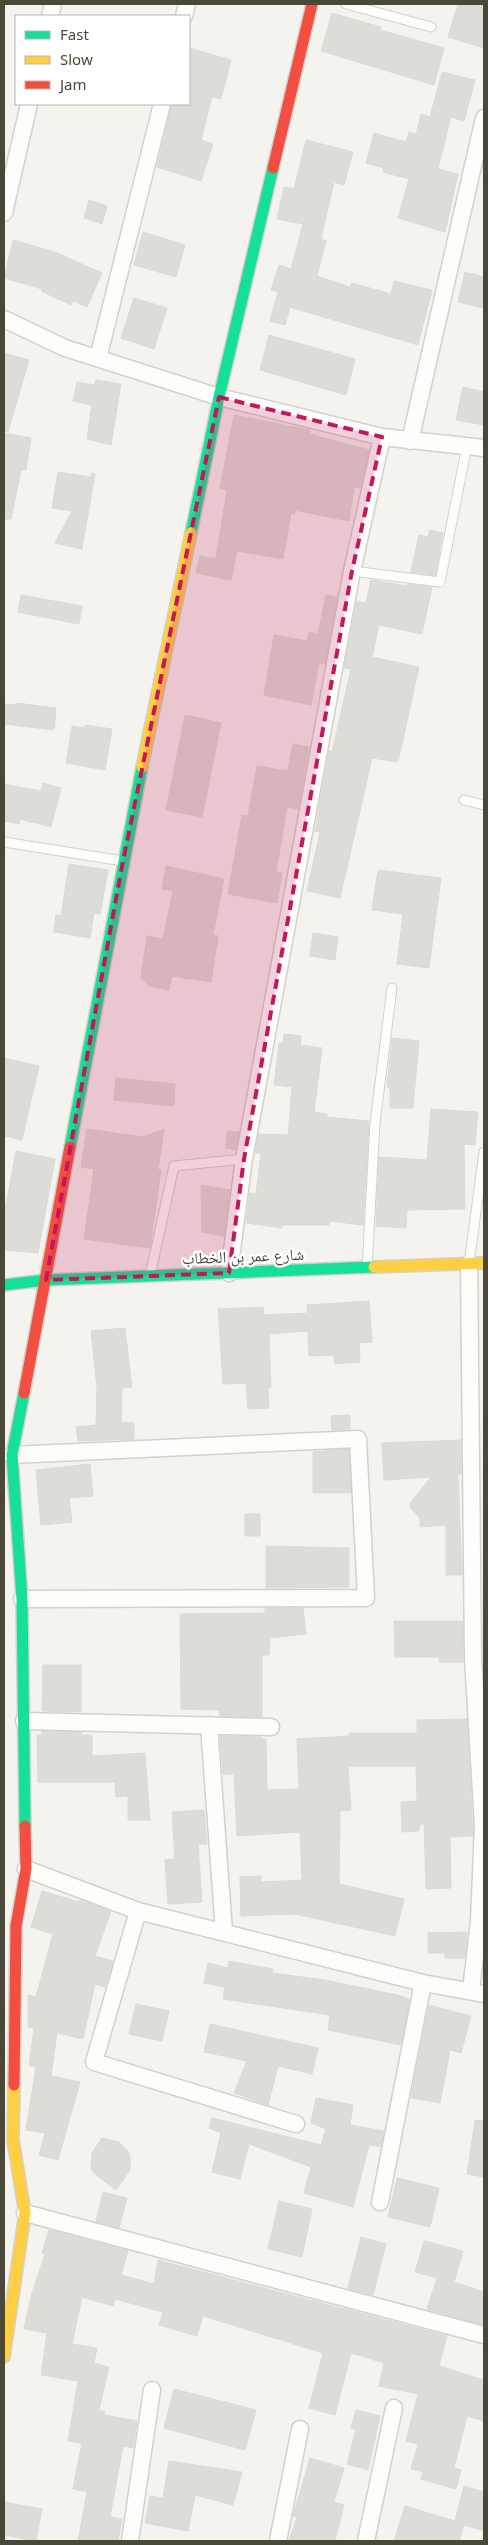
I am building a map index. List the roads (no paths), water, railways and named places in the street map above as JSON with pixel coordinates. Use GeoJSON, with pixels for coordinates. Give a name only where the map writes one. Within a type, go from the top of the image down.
{"type":"FeatureCollection","features":[{"type":"Feature","properties":{"kind":"street"},"geometry":{"type":"LineString","coordinates":[[4,2357],[25,2213],[13,2140],[16,1926],[26,1869],[22,1598],[12,1455],[123,861],[219,397],[312,4]]}},
{"type":"Feature","properties":{"kind":"street"},"geometry":{"type":"LineString","coordinates":[[4,213],[29,105]]}},
{"type":"Feature","properties":{"kind":"street"},"geometry":{"type":"LineString","coordinates":[[98,358],[162,105]]}},
{"type":"Feature","properties":{"kind":"street"},"geometry":{"type":"LineString","coordinates":[[410,441],[484,118]]}},
{"type":"Feature","properties":{"kind":"street"},"geometry":{"type":"LineString","coordinates":[[4,319],[65,348],[219,397],[382,437],[484,448]]}},
{"type":"Feature","properties":{"kind":"street"},"geometry":{"type":"LineString","coordinates":[[229,1273],[244,1159],[352,571],[382,437]]}},
{"type":"Feature","properties":{"kind":"street"},"geometry":{"type":"LineString","coordinates":[[26,1869],[138,1911],[423,1983],[478,1992],[483,1826],[473,1658],[477,1263]]}},
{"type":"Feature","properties":{"kind":"street","name":"شارع عمر بن الخطاب"},"geometry":{"type":"LineString","coordinates":[[4,1285],[46,1280],[477,1263]]}},
{"type":"Feature","properties":{"kind":"street"},"geometry":{"type":"LineString","coordinates":[[12,1455],[358,1439],[366,1598],[22,1598]]}},
{"type":"Feature","properties":{"kind":"street"},"geometry":{"type":"LineString","coordinates":[[24,1721],[271,1727]]}},
{"type":"Feature","properties":{"kind":"street"},"geometry":{"type":"LineString","coordinates":[[210,1725],[224,1932]]}},
{"type":"Feature","properties":{"kind":"street"},"geometry":{"type":"LineString","coordinates":[[138,1911],[94,2062],[296,2124]]}},
{"type":"Feature","properties":{"kind":"street"},"geometry":{"type":"LineString","coordinates":[[380,2202],[423,1983]]}},
{"type":"Feature","properties":{"kind":"street"},"geometry":{"type":"LineString","coordinates":[[25,2213],[484,2335]]}},
{"type":"Feature","properties":{"kind":"street"},"geometry":{"type":"LineString","coordinates":[[130,2541],[152,2390]]}},
{"type":"Feature","properties":{"kind":"street"},"geometry":{"type":"LineString","coordinates":[[366,2541],[394,2408]]}},
{"type":"Feature","properties":{"kind":"street"},"geometry":{"type":"LineString","coordinates":[[278,2541],[300,2429]]}},
{"type":"Feature","properties":{"kind":"lane"},"geometry":{"type":"LineString","coordinates":[[346,4],[430,27]]}},
{"type":"Feature","properties":{"kind":"lane"},"geometry":{"type":"LineString","coordinates":[[352,571],[440,582],[467,446]]}},
{"type":"Feature","properties":{"kind":"lane"},"geometry":{"type":"LineString","coordinates":[[464,800],[484,805]]}},
{"type":"Feature","properties":{"kind":"lane"},"geometry":{"type":"LineString","coordinates":[[4,842],[123,861]]}},
{"type":"Feature","properties":{"kind":"lane"},"geometry":{"type":"LineString","coordinates":[[367,1268],[374,1123],[392,988]]}},
{"type":"Feature","properties":{"kind":"lane"},"geometry":{"type":"LineString","coordinates":[[477,1263],[484,1152]]}},
{"type":"Feature","properties":{"kind":"lane"},"geometry":{"type":"LineString","coordinates":[[150,1276],[174,1166],[244,1159]]}}]}
